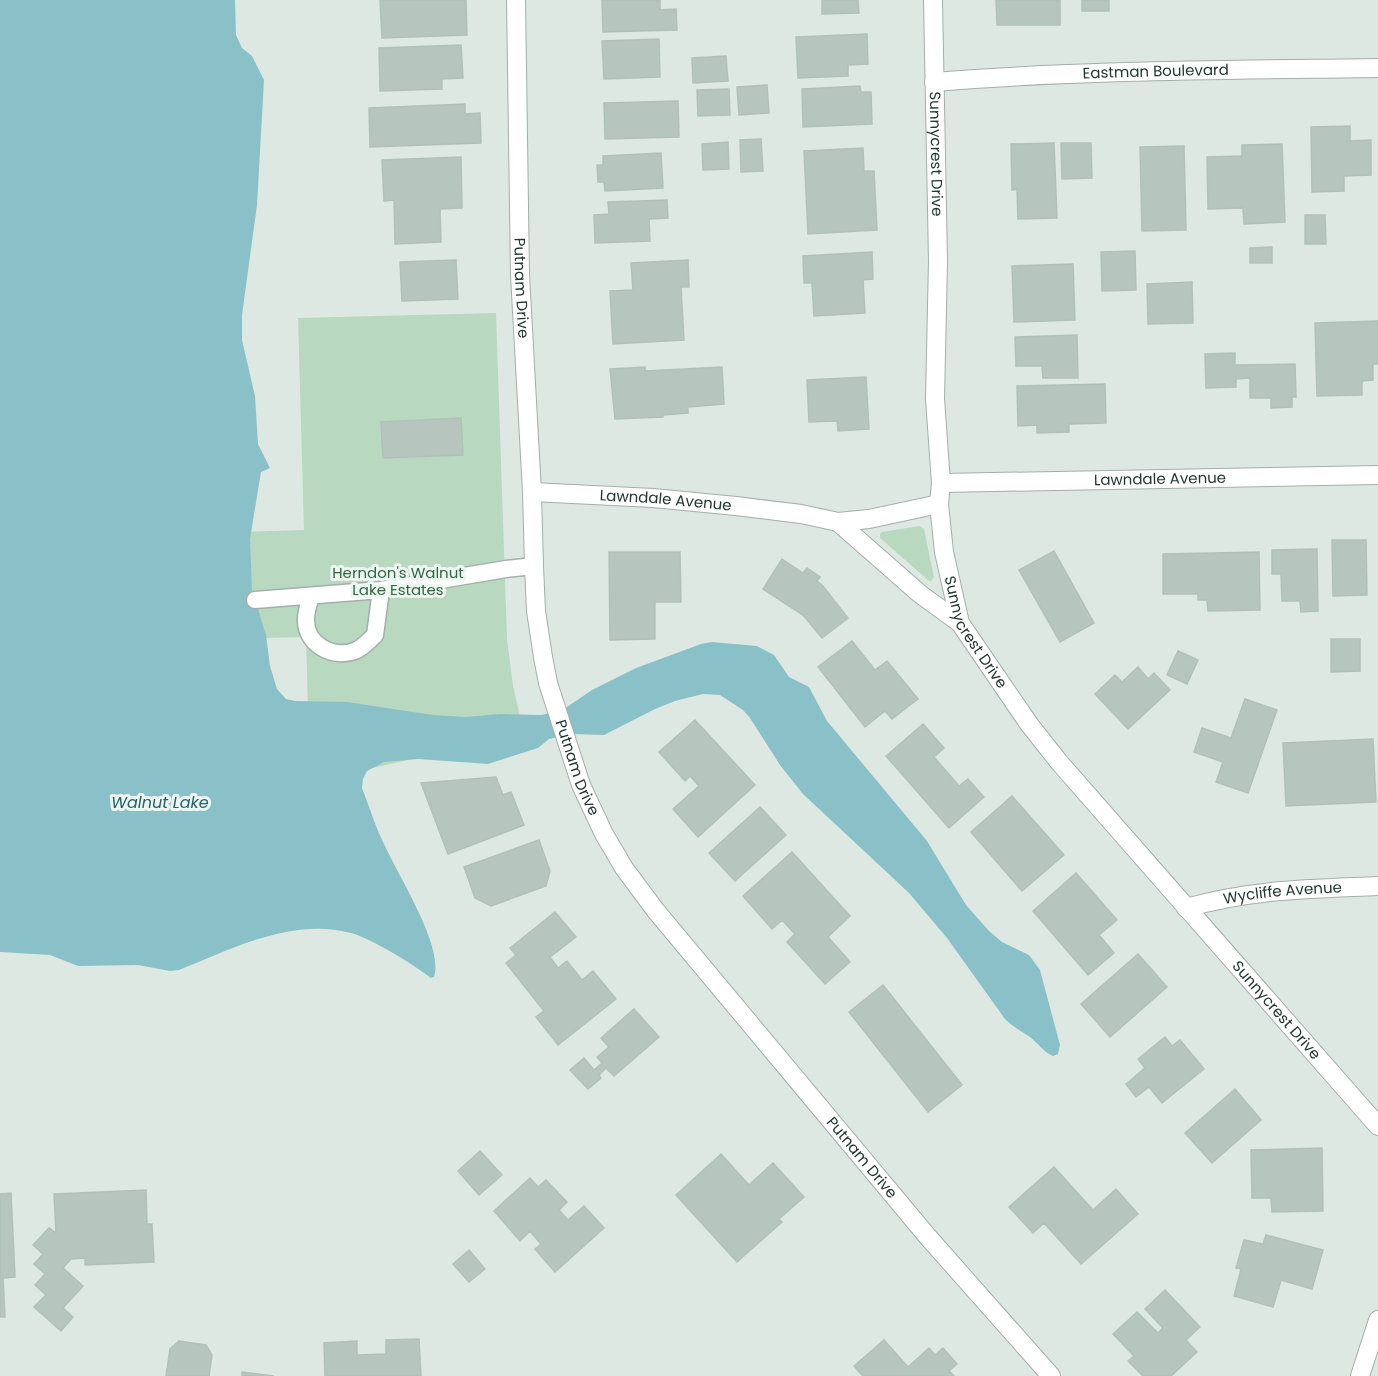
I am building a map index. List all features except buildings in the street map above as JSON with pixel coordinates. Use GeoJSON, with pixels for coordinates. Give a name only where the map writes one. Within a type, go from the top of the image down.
{"type":"FeatureCollection","features":[{"type":"Feature","properties":{"kind":"street","name":"Putnam Drive"},"geometry":{"type":"LineString","coordinates":[[516,0],[520,275],[536,611],[548,683],[573,763],[604,834],[624,868],[656,912],[928,1237],[1051,1376]]}},
{"type":"Feature","properties":{"kind":"street","name":"Sunnycrest Drive"},"geometry":{"type":"LineString","coordinates":[[933,0],[938,261],[936,408],[941,483],[939,504],[944,552],[960,623],[1041,739],[1378,1126]]}},
{"type":"Feature","properties":{"kind":"street","name":"Eastman Boulevard"},"geometry":{"type":"LineString","coordinates":[[934,82],[1104,71],[1378,68]]}},
{"type":"Feature","properties":{"kind":"street","name":"Lawndale Avenue"},"geometry":{"type":"LineString","coordinates":[[941,483],[1378,475]]}},
{"type":"Feature","properties":{"kind":"street","name":"Lawndale Avenue"},"geometry":{"type":"LineString","coordinates":[[532,492],[653,498],[747,507],[801,514],[838,522],[869,519],[939,504]]}},
{"type":"Feature","properties":{"kind":"street"},"geometry":{"type":"LineString","coordinates":[[838,522],[920,594],[960,623]]}},
{"type":"Feature","properties":{"kind":"street","name":"Wycliffe Avenue"},"geometry":{"type":"LineString","coordinates":[[1186,908],[1256,892],[1378,886]]}},
{"type":"Feature","properties":{"kind":"street"},"geometry":{"type":"LineString","coordinates":[[1360,1376],[1378,1320]]}},
{"type":"Feature","properties":{"kind":"lane"},"geometry":{"type":"LineString","coordinates":[[255,600],[381,590],[534,566]]}},
{"type":"Feature","properties":{"kind":"lane"},"geometry":{"type":"LineString","coordinates":[[311,596],[306,617],[311,640],[324,650],[340,653],[356,650],[375,635],[381,590]]}},
{"type":"Feature","properties":{"kind":"green space","name":"Herndon's Walnut Lake Estates"},"geometry":{"type":"Polygon","coordinates":[[[496,313],[507,639],[513,686],[524,734],[310,782],[306,637],[173,640],[171,534],[304,530],[298,318],[496,313]]]}},
{"type":"Feature","properties":{"kind":"green space"},"geometry":{"type":"Polygon","coordinates":[[[919,526],[924,529],[934,577],[931,581],[880,538],[882,532],[919,526]]]}},
{"type":"Feature","properties":{"kind":"water","name":"Walnut Lake"},"geometry":{"type":"Polygon","coordinates":[[[0,0],[235,0],[236,35],[242,48],[252,56],[264,80],[257,205],[242,315],[242,340],[255,396],[258,444],[270,468],[261,472],[250,539],[252,590],[266,635],[270,666],[277,689],[286,699],[347,702],[433,715],[466,717],[500,714],[542,715],[564,709],[592,690],[636,668],[701,644],[712,642],[757,646],[774,655],[789,677],[809,687],[827,721],[927,841],[966,905],[1002,942],[1029,955],[1040,970],[1060,1045],[1058,1054],[1053,1056],[1049,1054],[1005,1019],[947,938],[909,893],[803,794],[780,765],[750,718],[743,710],[720,695],[703,694],[675,701],[604,735],[571,734],[549,739],[538,748],[488,764],[418,759],[384,762],[367,771],[362,788],[382,841],[427,931],[433,948],[434,977],[431,978],[370,941],[351,933],[329,929],[285,932],[241,945],[179,970],[170,971],[138,965],[78,966],[50,955],[0,952],[0,0]]]}}]}
